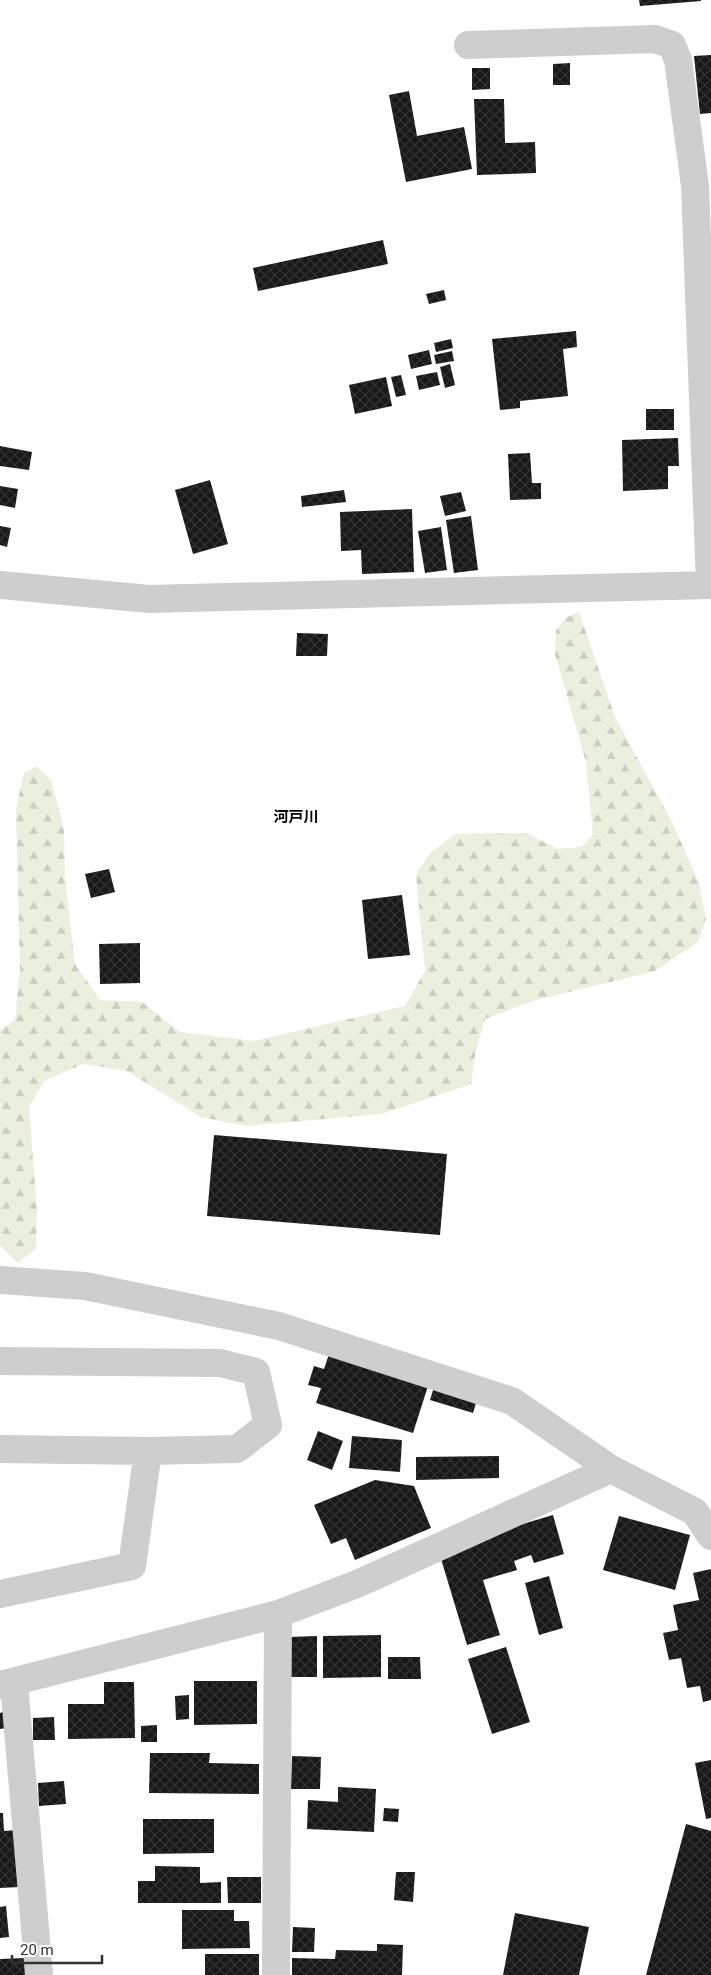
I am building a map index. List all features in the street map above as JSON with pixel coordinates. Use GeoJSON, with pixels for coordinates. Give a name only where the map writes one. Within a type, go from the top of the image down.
{"type":"FeatureCollection","features":[{"type":"Feature","properties":{"kind":"street"},"geometry":{"type":"LineString","coordinates":[[0,585],[149,599],[710,585],[695,186],[678,60],[672,44],[655,39],[468,45]]}},
{"type":"Feature","properties":{"kind":"street"},"geometry":{"type":"LineString","coordinates":[[0,1280],[85,1286],[279,1326],[512,1401],[611,1470],[695,1512],[711,1536]]}},
{"type":"Feature","properties":{"kind":"street"},"geometry":{"type":"LineString","coordinates":[[0,1361],[220,1363],[256,1372],[268,1426],[237,1449],[148,1451],[0,1448]]}},
{"type":"Feature","properties":{"kind":"street"},"geometry":{"type":"LineString","coordinates":[[0,1594],[132,1566],[148,1451]]}},
{"type":"Feature","properties":{"kind":"street"},"geometry":{"type":"LineString","coordinates":[[40,1975],[7,1684],[278,1614],[357,1584],[611,1470]]}},
{"type":"Feature","properties":{"kind":"street"},"geometry":{"type":"LineString","coordinates":[[276,1975],[278,1614]]}},
{"type":"Feature","properties":{"kind":"green space"},"geometry":{"type":"Polygon","coordinates":[[[579,612],[615,717],[672,822],[699,883],[706,919],[698,942],[655,971],[532,1001],[485,1019],[475,1055],[471,1084],[381,1114],[247,1126],[201,1117],[127,1071],[83,1064],[44,1081],[29,1107],[37,1213],[36,1249],[18,1263],[0,1245],[0,1030],[15,1020],[20,968],[16,809],[24,773],[36,766],[51,780],[64,829],[65,879],[75,964],[100,1000],[142,1002],[180,1032],[254,1041],[405,1006],[425,971],[416,875],[430,853],[456,834],[526,833],[558,849],[581,847],[593,835],[586,762],[555,654],[556,630],[565,618],[579,612]]]}},
{"type":"Feature","properties":{"kind":"building"},"geometry":{"type":"Polygon","coordinates":[[[639,0],[701,0],[701,1],[640,6],[639,0]]]}},
{"type":"Feature","properties":{"kind":"building"},"geometry":{"type":"Polygon","coordinates":[[[711,55],[711,113],[700,114],[694,56],[711,55]]]}},
{"type":"Feature","properties":{"kind":"building"},"geometry":{"type":"Polygon","coordinates":[[[570,63],[570,85],[553,85],[553,64],[570,63]]]}},
{"type":"Feature","properties":{"kind":"building"},"geometry":{"type":"Polygon","coordinates":[[[472,68],[490,68],[490,89],[472,90],[472,68]]]}},
{"type":"Feature","properties":{"kind":"building"},"geometry":{"type":"Polygon","coordinates":[[[409,91],[417,136],[464,127],[472,169],[406,182],[389,95],[409,91]]]}},
{"type":"Feature","properties":{"kind":"building"},"geometry":{"type":"Polygon","coordinates":[[[474,99],[504,99],[505,143],[535,142],[536,173],[477,175],[474,99]]]}},
{"type":"Feature","properties":{"kind":"building"},"geometry":{"type":"Polygon","coordinates":[[[383,240],[388,264],[258,291],[253,268],[383,240]]]}},
{"type":"Feature","properties":{"kind":"building"},"geometry":{"type":"Polygon","coordinates":[[[444,290],[446,300],[429,304],[426,294],[444,290]]]}},
{"type":"Feature","properties":{"kind":"building"},"geometry":{"type":"Polygon","coordinates":[[[576,331],[577,347],[563,349],[568,396],[520,401],[520,408],[500,410],[492,339],[576,331]]]}},
{"type":"Feature","properties":{"kind":"building"},"geometry":{"type":"Polygon","coordinates":[[[451,339],[453,348],[436,352],[434,343],[451,339]]]}},
{"type":"Feature","properties":{"kind":"building"},"geometry":{"type":"Polygon","coordinates":[[[429,350],[432,364],[411,369],[408,355],[429,350]]]}},
{"type":"Feature","properties":{"kind":"building"},"geometry":{"type":"Polygon","coordinates":[[[452,351],[454,361],[436,364],[434,355],[452,351]]]}},
{"type":"Feature","properties":{"kind":"building"},"geometry":{"type":"Polygon","coordinates":[[[450,364],[455,385],[445,388],[440,367],[450,364]]]}},
{"type":"Feature","properties":{"kind":"building"},"geometry":{"type":"Polygon","coordinates":[[[437,372],[440,385],[419,390],[416,376],[437,372]]]}},
{"type":"Feature","properties":{"kind":"building"},"geometry":{"type":"Polygon","coordinates":[[[401,375],[406,395],[396,397],[391,377],[401,375]]]}},
{"type":"Feature","properties":{"kind":"building"},"geometry":{"type":"Polygon","coordinates":[[[386,377],[392,406],[355,414],[349,385],[386,377]]]}},
{"type":"Feature","properties":{"kind":"building"},"geometry":{"type":"Polygon","coordinates":[[[646,409],[674,409],[674,430],[646,430],[646,409]]]}},
{"type":"Feature","properties":{"kind":"building"},"geometry":{"type":"Polygon","coordinates":[[[678,438],[679,466],[668,466],[668,489],[623,491],[622,440],[678,438]]]}},
{"type":"Feature","properties":{"kind":"building"},"geometry":{"type":"Polygon","coordinates":[[[0,446],[32,452],[29,470],[0,466],[0,446]]]}},
{"type":"Feature","properties":{"kind":"building"},"geometry":{"type":"Polygon","coordinates":[[[530,453],[532,483],[541,483],[541,499],[510,500],[508,454],[530,453]]]}},
{"type":"Feature","properties":{"kind":"building"},"geometry":{"type":"Polygon","coordinates":[[[210,480],[228,544],[193,554],[175,490],[210,480]]]}},
{"type":"Feature","properties":{"kind":"building"},"geometry":{"type":"Polygon","coordinates":[[[0,486],[18,489],[15,508],[0,505],[0,486]]]}},
{"type":"Feature","properties":{"kind":"building"},"geometry":{"type":"Polygon","coordinates":[[[344,490],[346,502],[302,507],[301,496],[344,490]]]}},
{"type":"Feature","properties":{"kind":"building"},"geometry":{"type":"Polygon","coordinates":[[[461,492],[466,511],[445,516],[440,496],[461,492]]]}},
{"type":"Feature","properties":{"kind":"building"},"geometry":{"type":"Polygon","coordinates":[[[412,509],[414,572],[362,574],[361,550],[341,551],[340,512],[412,509]]]}},
{"type":"Feature","properties":{"kind":"building"},"geometry":{"type":"Polygon","coordinates":[[[471,516],[478,570],[454,573],[446,520],[471,516]]]}},
{"type":"Feature","properties":{"kind":"building"},"geometry":{"type":"Polygon","coordinates":[[[0,526],[11,528],[7,547],[0,545],[0,526]]]}},
{"type":"Feature","properties":{"kind":"building"},"geometry":{"type":"Polygon","coordinates":[[[441,527],[447,570],[425,573],[418,531],[441,527]]]}},
{"type":"Feature","properties":{"kind":"building"},"geometry":{"type":"Polygon","coordinates":[[[297,633],[328,634],[327,656],[296,656],[297,633]]]}},
{"type":"Feature","properties":{"kind":"building"},"geometry":{"type":"Polygon","coordinates":[[[109,869],[115,892],[91,898],[85,874],[109,869]]]}},
{"type":"Feature","properties":{"kind":"building"},"geometry":{"type":"Polygon","coordinates":[[[402,895],[410,955],[368,959],[362,900],[402,895]]]}},
{"type":"Feature","properties":{"kind":"building"},"geometry":{"type":"Polygon","coordinates":[[[140,943],[140,983],[100,984],[99,944],[140,943]]]}},
{"type":"Feature","properties":{"kind":"building"},"geometry":{"type":"Polygon","coordinates":[[[214,1135],[447,1154],[440,1235],[207,1216],[214,1135]]]}},
{"type":"Feature","properties":{"kind":"building"},"geometry":{"type":"Polygon","coordinates":[[[329,1354],[428,1386],[413,1433],[316,1403],[321,1388],[308,1385],[314,1366],[324,1369],[329,1354]]]}},
{"type":"Feature","properties":{"kind":"building"},"geometry":{"type":"Polygon","coordinates":[[[434,1387],[477,1400],[473,1413],[430,1400],[434,1387]]]}},
{"type":"Feature","properties":{"kind":"building"},"geometry":{"type":"Polygon","coordinates":[[[318,1431],[343,1441],[332,1470],[307,1460],[318,1431]]]}},
{"type":"Feature","properties":{"kind":"building"},"geometry":{"type":"Polygon","coordinates":[[[352,1436],[402,1440],[400,1472],[349,1468],[352,1436]]]}},
{"type":"Feature","properties":{"kind":"building"},"geometry":{"type":"Polygon","coordinates":[[[499,1456],[499,1478],[416,1480],[416,1457],[499,1456]]]}},
{"type":"Feature","properties":{"kind":"building"},"geometry":{"type":"Polygon","coordinates":[[[375,1480],[414,1486],[431,1528],[355,1560],[346,1538],[331,1544],[314,1505],[375,1480]]]}},
{"type":"Feature","properties":{"kind":"building"},"geometry":{"type":"Polygon","coordinates":[[[553,1515],[564,1554],[534,1563],[531,1555],[514,1561],[517,1570],[483,1580],[500,1635],[467,1645],[438,1549],[553,1515]]]}},
{"type":"Feature","properties":{"kind":"building"},"geometry":{"type":"Polygon","coordinates":[[[619,1516],[690,1535],[675,1590],[603,1570],[619,1516]]]}},
{"type":"Feature","properties":{"kind":"building"},"geometry":{"type":"Polygon","coordinates":[[[711,1569],[711,1700],[703,1702],[700,1686],[687,1688],[681,1658],[669,1660],[663,1633],[678,1630],[673,1605],[699,1600],[693,1573],[711,1569]]]}},
{"type":"Feature","properties":{"kind":"building"},"geometry":{"type":"Polygon","coordinates":[[[549,1576],[563,1628],[539,1635],[525,1583],[549,1576]]]}},
{"type":"Feature","properties":{"kind":"building"},"geometry":{"type":"Polygon","coordinates":[[[381,1635],[381,1677],[323,1678],[323,1636],[381,1635]]]}},
{"type":"Feature","properties":{"kind":"building"},"geometry":{"type":"Polygon","coordinates":[[[317,1636],[317,1677],[289,1677],[289,1637],[317,1636]]]}},
{"type":"Feature","properties":{"kind":"building"},"geometry":{"type":"Polygon","coordinates":[[[506,1647],[530,1722],[492,1734],[468,1659],[506,1647]]]}},
{"type":"Feature","properties":{"kind":"building"},"geometry":{"type":"Polygon","coordinates":[[[388,1657],[420,1657],[421,1679],[388,1679],[388,1657]]]}},
{"type":"Feature","properties":{"kind":"building"},"geometry":{"type":"Polygon","coordinates":[[[194,1681],[257,1681],[257,1724],[194,1725],[194,1681]]]}},
{"type":"Feature","properties":{"kind":"building"},"geometry":{"type":"Polygon","coordinates":[[[104,1682],[134,1682],[135,1738],[68,1739],[68,1704],[104,1704],[104,1682]]]}},
{"type":"Feature","properties":{"kind":"building"},"geometry":{"type":"Polygon","coordinates":[[[189,1695],[189,1719],[176,1720],[175,1696],[189,1695]]]}},
{"type":"Feature","properties":{"kind":"building"},"geometry":{"type":"Polygon","coordinates":[[[3,1712],[7,1728],[0,1729],[0,1713],[3,1712]]]}},
{"type":"Feature","properties":{"kind":"building"},"geometry":{"type":"Polygon","coordinates":[[[54,1717],[55,1740],[33,1740],[33,1718],[54,1717]]]}},
{"type":"Feature","properties":{"kind":"building"},"geometry":{"type":"Polygon","coordinates":[[[157,1725],[157,1742],[141,1742],[141,1726],[157,1725]]]}},
{"type":"Feature","properties":{"kind":"building"},"geometry":{"type":"Polygon","coordinates":[[[150,1753],[210,1753],[209,1763],[259,1764],[259,1794],[149,1793],[150,1753]]]}},
{"type":"Feature","properties":{"kind":"building"},"geometry":{"type":"Polygon","coordinates":[[[292,1756],[321,1757],[320,1789],[291,1789],[292,1756]]]}},
{"type":"Feature","properties":{"kind":"building"},"geometry":{"type":"Polygon","coordinates":[[[711,1760],[711,1818],[706,1819],[695,1763],[711,1760]]]}},
{"type":"Feature","properties":{"kind":"building"},"geometry":{"type":"Polygon","coordinates":[[[64,1781],[66,1804],[39,1806],[38,1783],[64,1781]]]}},
{"type":"Feature","properties":{"kind":"building"},"geometry":{"type":"Polygon","coordinates":[[[338,1787],[376,1789],[374,1832],[307,1829],[308,1800],[338,1802],[338,1787]]]}},
{"type":"Feature","properties":{"kind":"building"},"geometry":{"type":"Polygon","coordinates":[[[384,1808],[399,1809],[398,1822],[383,1821],[384,1808]]]}},
{"type":"Feature","properties":{"kind":"building"},"geometry":{"type":"Polygon","coordinates":[[[0,1813],[3,1813],[4,1831],[16,1830],[19,1887],[0,1888],[0,1813]]]}},
{"type":"Feature","properties":{"kind":"building"},"geometry":{"type":"Polygon","coordinates":[[[143,1819],[214,1819],[214,1853],[143,1854],[143,1819]]]}},
{"type":"Feature","properties":{"kind":"building"},"geometry":{"type":"Polygon","coordinates":[[[686,1824],[711,1831],[711,1975],[646,1975],[686,1824]]]}},
{"type":"Feature","properties":{"kind":"building"},"geometry":{"type":"Polygon","coordinates":[[[155,1866],[200,1867],[200,1883],[221,1882],[221,1903],[138,1903],[138,1881],[155,1881],[155,1866]]]}},
{"type":"Feature","properties":{"kind":"building"},"geometry":{"type":"Polygon","coordinates":[[[396,1872],[415,1872],[413,1902],[394,1900],[396,1872]]]}},
{"type":"Feature","properties":{"kind":"building"},"geometry":{"type":"Polygon","coordinates":[[[227,1877],[261,1877],[261,1903],[228,1903],[227,1877]]]}},
{"type":"Feature","properties":{"kind":"building"},"geometry":{"type":"Polygon","coordinates":[[[6,1906],[9,1937],[0,1938],[0,1907],[6,1906]]]}},
{"type":"Feature","properties":{"kind":"building"},"geometry":{"type":"Polygon","coordinates":[[[182,1910],[234,1910],[234,1921],[249,1921],[250,1948],[182,1949],[182,1910]]]}},
{"type":"Feature","properties":{"kind":"building"},"geometry":{"type":"Polygon","coordinates":[[[515,1913],[589,1927],[579,1975],[503,1975],[515,1913]]]}},
{"type":"Feature","properties":{"kind":"building"},"geometry":{"type":"Polygon","coordinates":[[[293,1927],[315,1928],[314,1952],[292,1952],[293,1927]]]}},
{"type":"Feature","properties":{"kind":"building"},"geometry":{"type":"Polygon","coordinates":[[[377,1944],[403,1945],[402,1975],[292,1975],[292,1958],[335,1959],[336,1950],[377,1951],[377,1944]]]}},
{"type":"Feature","properties":{"kind":"building"},"geometry":{"type":"Polygon","coordinates":[[[205,1954],[259,1954],[259,1975],[205,1975],[205,1954]]]}},
{"type":"Feature","properties":{"kind":"building"},"geometry":{"type":"Polygon","coordinates":[[[25,1958],[26,1975],[0,1975],[0,1959],[25,1958]]]}},
{"type":"Feature","properties":{"kind":"district","name":"河戸川"},"geometry":{"type":"Point","coordinates":[296,817]}}]}
